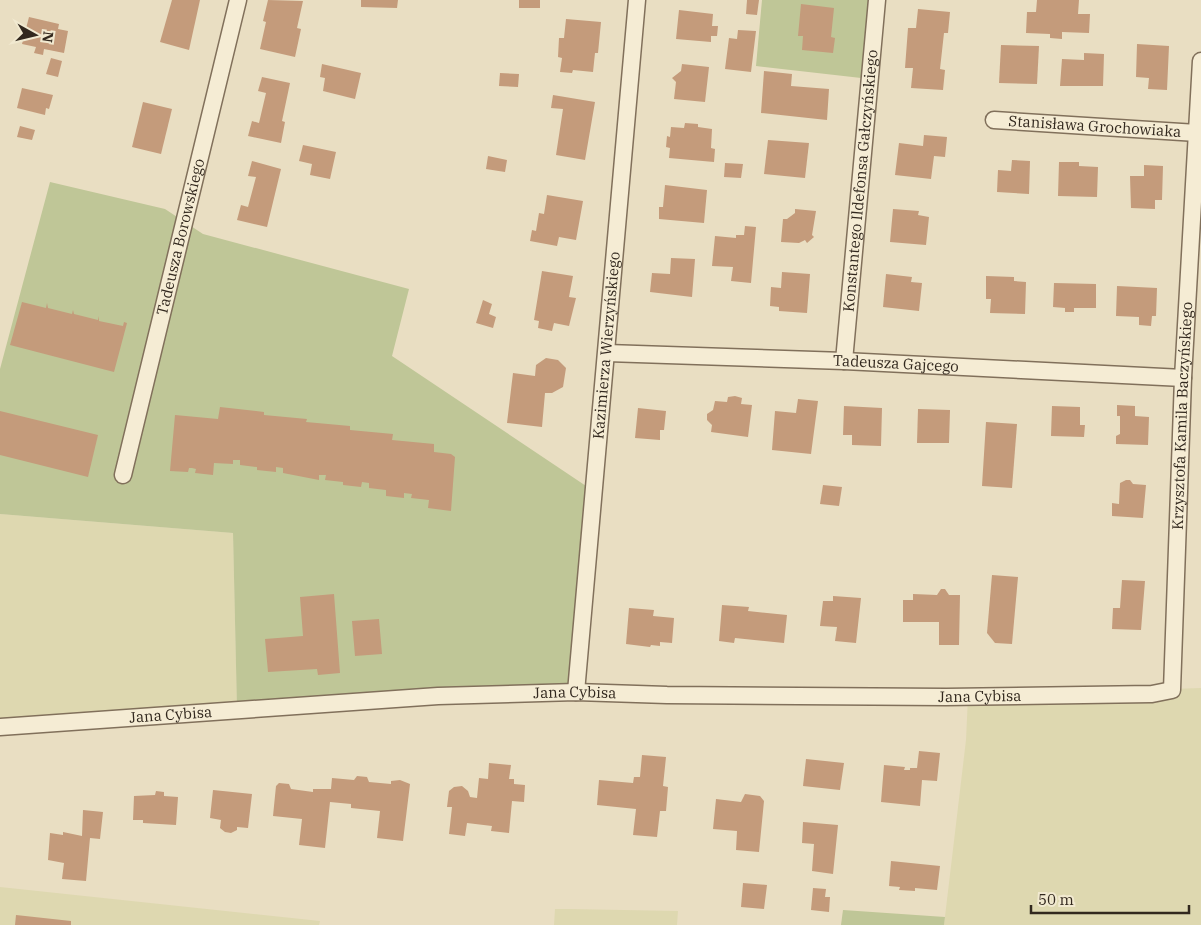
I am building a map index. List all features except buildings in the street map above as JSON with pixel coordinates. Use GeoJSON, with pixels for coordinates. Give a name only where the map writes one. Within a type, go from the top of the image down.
{"type":"FeatureCollection","features":[{"type":"Feature","properties":{"kind":"street","name":"Tadeusza Borowskiego"},"geometry":{"type":"LineString","coordinates":[[123,475],[238,0]]}},
{"type":"Feature","properties":{"kind":"street","name":"Kazimierza Wierzyńskiego"},"geometry":{"type":"LineString","coordinates":[[576,692],[637,0]]}},
{"type":"Feature","properties":{"kind":"street","name":"Konstantego Ildefonsa Gałczyńskiego"},"geometry":{"type":"LineString","coordinates":[[844,361],[877,0]]}},
{"type":"Feature","properties":{"kind":"street","name":"Krzysztofa Kamila Baczyńskiego"},"geometry":{"type":"LineString","coordinates":[[1152,694],[1172,690],[1183,378],[1201,61]]}},
{"type":"Feature","properties":{"kind":"street","name":"Stanisława Grochowiaka"},"geometry":{"type":"LineString","coordinates":[[994,120],[1197,133]]}},
{"type":"Feature","properties":{"kind":"street","name":"Tadeusza Gajcego"},"geometry":{"type":"LineString","coordinates":[[607,353],[844,361],[1183,378]]}},
{"type":"Feature","properties":{"kind":"street","name":"Jana Cybisa"},"geometry":{"type":"LineString","coordinates":[[0,727],[438,696],[576,692],[668,695],[936,697],[1152,694]]}},
{"type":"Feature","properties":{"kind":"shaded area"},"geometry":{"type":"Polygon","coordinates":[[[0,514],[233,533],[237,710],[0,727],[0,514]]]}},
{"type":"Feature","properties":{"kind":"shaded area"},"geometry":{"type":"Polygon","coordinates":[[[1201,688],[1201,925],[944,925],[966,740],[968,696],[1201,688]]]}},
{"type":"Feature","properties":{"kind":"shaded area"},"geometry":{"type":"Polygon","coordinates":[[[0,887],[320,921],[319,925],[0,925],[0,887]]]}},
{"type":"Feature","properties":{"kind":"shaded area"},"geometry":{"type":"Polygon","coordinates":[[[555,909],[678,911],[677,925],[554,925],[555,909]]]}},
{"type":"Feature","properties":{"kind":"green space"},"geometry":{"type":"Polygon","coordinates":[[[762,0],[877,0],[870,79],[756,66],[762,0]]]}},
{"type":"Feature","properties":{"kind":"green space"},"geometry":{"type":"Polygon","coordinates":[[[50,182],[165,209],[203,234],[409,289],[392,356],[595,492],[576,692],[237,710],[233,533],[0,514],[0,369],[50,182]]]}},
{"type":"Feature","properties":{"kind":"green space"},"geometry":{"type":"Polygon","coordinates":[[[843,910],[945,917],[944,925],[841,925],[843,910]]]}}]}
